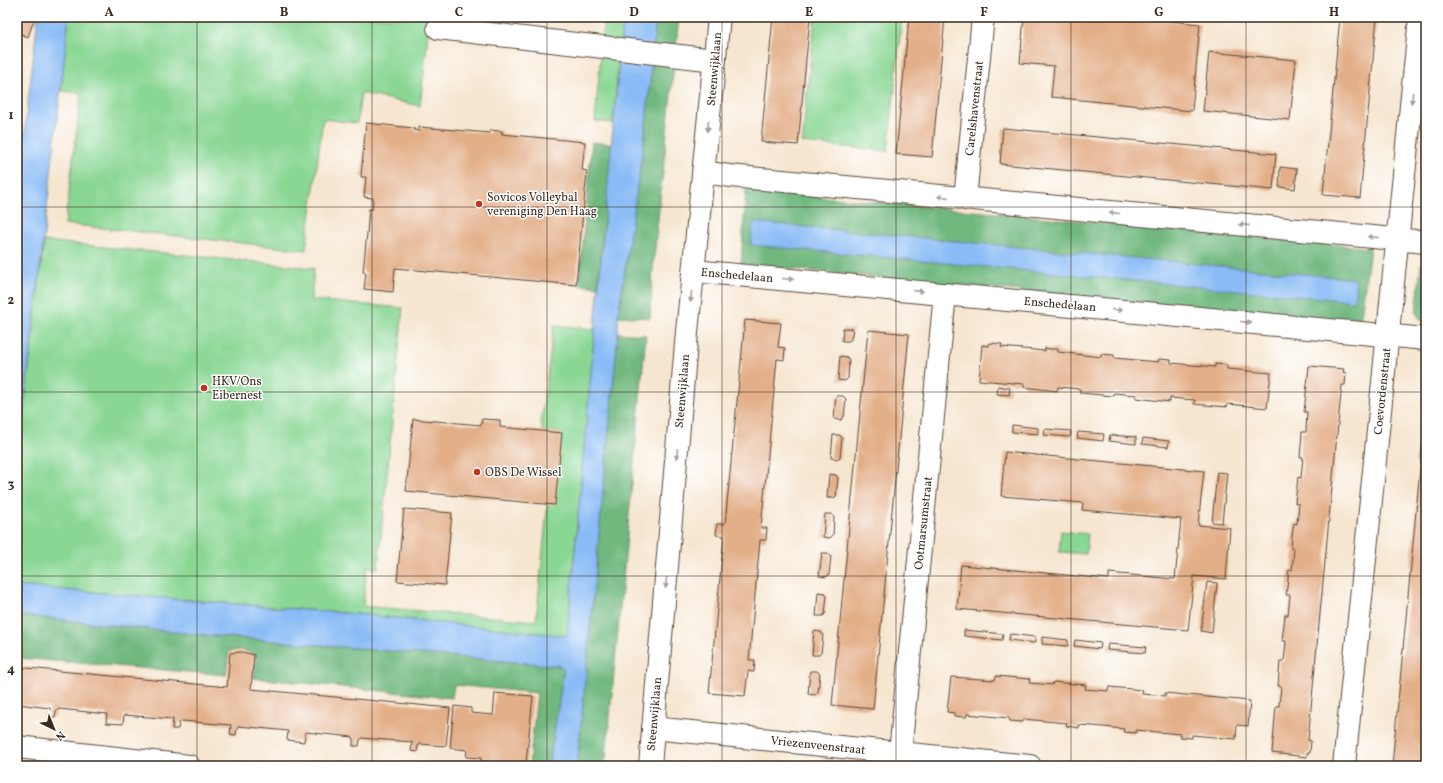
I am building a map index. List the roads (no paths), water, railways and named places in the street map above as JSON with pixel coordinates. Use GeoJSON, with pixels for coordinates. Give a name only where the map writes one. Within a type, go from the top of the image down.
{"type":"FeatureCollection","features":[{"type":"Feature","properties":{"kind":"street","name":"Steenwijklaan"},"geometry":{"type":"LineString","coordinates":[[650,766],[686,348],[719,17]]}},
{"type":"Feature","properties":{"kind":"street","name":"Carelshavenstraat"},"geometry":{"type":"LineString","coordinates":[[965,199],[983,17]]}},
{"type":"Feature","properties":{"kind":"street","name":"Coevordenstraat"},"geometry":{"type":"LineString","coordinates":[[1344,766],[1420,17]]}},
{"type":"Feature","properties":{"kind":"street"},"geometry":{"type":"LineString","coordinates":[[438,28],[715,60]]}},
{"type":"Feature","properties":{"kind":"street"},"geometry":{"type":"LineString","coordinates":[[704,172],[730,176],[965,199],[1426,242]]}},
{"type":"Feature","properties":{"kind":"street","name":"Enschedelaan"},"geometry":{"type":"LineString","coordinates":[[694,271],[1426,339]]}},
{"type":"Feature","properties":{"kind":"street","name":"Ootmarsumstraat"},"geometry":{"type":"LineString","coordinates":[[900,753],[945,294]]}},
{"type":"Feature","properties":{"kind":"street","name":"Vriezenveenstraat"},"geometry":{"type":"LineString","coordinates":[[653,728],[1030,766]]}},
{"type":"Feature","properties":{"kind":"street"},"geometry":{"type":"LineString","coordinates":[[17,747],[189,766]]}},
{"type":"Feature","properties":{"kind":"water"},"geometry":{"type":"Polygon","coordinates":[[[38,17],[69,17],[17,468],[17,196],[38,17]]]}},
{"type":"Feature","properties":{"kind":"water"},"geometry":{"type":"Polygon","coordinates":[[[623,17],[656,17],[645,133],[618,316],[618,333],[577,766],[549,766],[564,669],[560,666],[194,634],[17,615],[17,586],[356,614],[567,636],[623,17]]]}},
{"type":"Feature","properties":{"kind":"water"},"geometry":{"type":"Polygon","coordinates":[[[753,222],[1356,279],[1354,301],[751,245],[753,222]]]}},
{"type":"Feature","properties":{"kind":"place","name":"Sovicos Volleybal vereniging Den Haag"},"geometry":{"type":"Point","coordinates":[479,204]}},
{"type":"Feature","properties":{"kind":"place","name":"HKV/Ons Eibernest"},"geometry":{"type":"Point","coordinates":[204,388]}},
{"type":"Feature","properties":{"kind":"place","name":"OBS De Wissel"},"geometry":{"type":"Point","coordinates":[477,472]}}]}
